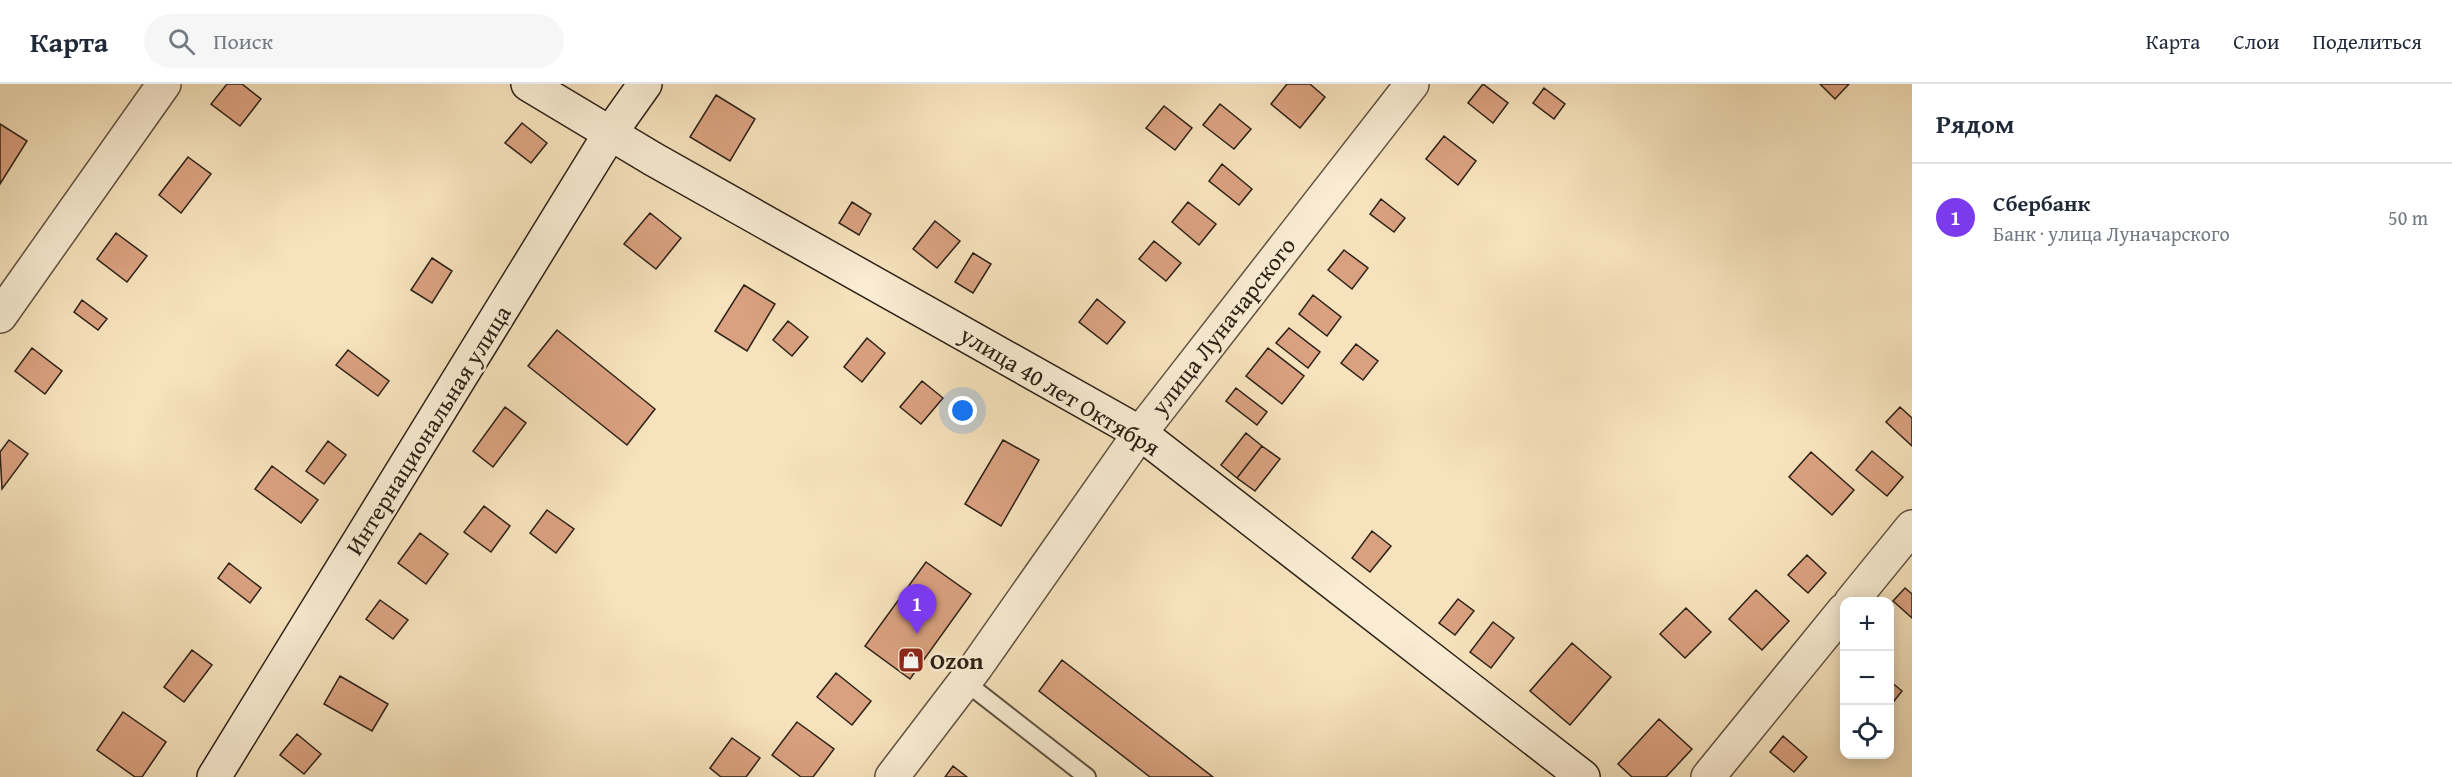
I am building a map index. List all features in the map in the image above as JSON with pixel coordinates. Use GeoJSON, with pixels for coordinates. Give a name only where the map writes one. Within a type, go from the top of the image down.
{"type":"FeatureCollection","features":[{"type":"Feature","properties":{"kind":"street"},"geometry":{"type":"LineString","coordinates":[[0,316],[164,84]]}},
{"type":"Feature","properties":{"kind":"street","name":"улица 40 лет Октября"},"geometry":{"type":"LineString","coordinates":[[528,84],[654,159],[1140,433],[1582,777]]}},
{"type":"Feature","properties":{"kind":"street","name":"Интернациональная улица"},"geometry":{"type":"LineString","coordinates":[[213,777],[611,132],[645,84]]}},
{"type":"Feature","properties":{"kind":"street","name":"улица Луначарского"},"geometry":{"type":"LineString","coordinates":[[892,777],[964,681],[1140,433],[1412,84]]}},
{"type":"Feature","properties":{"kind":"street"},"geometry":{"type":"LineString","coordinates":[[1855,597],[1912,527]]}},
{"type":"Feature","properties":{"kind":"street"},"geometry":{"type":"LineString","coordinates":[[1708,777],[1840,616]]}},
{"type":"Feature","properties":{"kind":"lane"},"geometry":{"type":"LineString","coordinates":[[964,681],[1087,777]]}},
{"type":"Feature","properties":{"kind":"building"},"geometry":{"type":"Polygon","coordinates":[[[227,84],[242,84],[261,99],[240,126],[211,104],[227,84]]]}},
{"type":"Feature","properties":{"kind":"building"},"geometry":{"type":"Polygon","coordinates":[[[1287,84],[1310,84],[1325,97],[1300,128],[1271,104],[1287,84]]]}},
{"type":"Feature","properties":{"kind":"building"},"geometry":{"type":"Polygon","coordinates":[[[1483,84],[1508,103],[1493,123],[1468,103],[1483,84]]]}},
{"type":"Feature","properties":{"kind":"building"},"geometry":{"type":"Polygon","coordinates":[[[1820,84],[1849,84],[1835,99],[1820,84]]]}},
{"type":"Feature","properties":{"kind":"building"},"geometry":{"type":"Polygon","coordinates":[[[1544,88],[1565,104],[1554,119],[1533,103],[1544,88]]]}},
{"type":"Feature","properties":{"kind":"building"},"geometry":{"type":"Polygon","coordinates":[[[716,95],[755,119],[730,161],[690,137],[716,95]]]}},
{"type":"Feature","properties":{"kind":"building"},"geometry":{"type":"Polygon","coordinates":[[[1220,104],[1251,129],[1234,149],[1203,125],[1220,104]]]}},
{"type":"Feature","properties":{"kind":"building"},"geometry":{"type":"Polygon","coordinates":[[[1164,106],[1192,128],[1175,150],[1146,128],[1164,106]]]}},
{"type":"Feature","properties":{"kind":"building"},"geometry":{"type":"Polygon","coordinates":[[[522,123],[547,143],[531,163],[505,143],[522,123]]]}},
{"type":"Feature","properties":{"kind":"building"},"geometry":{"type":"Polygon","coordinates":[[[0,124],[27,141],[0,184],[0,124]]]}},
{"type":"Feature","properties":{"kind":"building"},"geometry":{"type":"Polygon","coordinates":[[[1444,136],[1476,161],[1458,185],[1426,159],[1444,136]]]}},
{"type":"Feature","properties":{"kind":"building"},"geometry":{"type":"Polygon","coordinates":[[[188,157],[211,174],[181,213],[159,195],[188,157]]]}},
{"type":"Feature","properties":{"kind":"building"},"geometry":{"type":"Polygon","coordinates":[[[1222,164],[1252,189],[1239,205],[1209,181],[1222,164]]]}},
{"type":"Feature","properties":{"kind":"building"},"geometry":{"type":"Polygon","coordinates":[[[1381,199],[1405,218],[1394,232],[1370,214],[1381,199]]]}},
{"type":"Feature","properties":{"kind":"building"},"geometry":{"type":"Polygon","coordinates":[[[852,202],[871,214],[859,235],[839,223],[852,202]]]}},
{"type":"Feature","properties":{"kind":"building"},"geometry":{"type":"Polygon","coordinates":[[[1188,202],[1216,224],[1199,245],[1172,222],[1188,202]]]}},
{"type":"Feature","properties":{"kind":"building"},"geometry":{"type":"Polygon","coordinates":[[[650,213],[681,238],[656,269],[624,244],[650,213]]]}},
{"type":"Feature","properties":{"kind":"building"},"geometry":{"type":"Polygon","coordinates":[[[935,221],[960,241],[937,268],[913,249],[935,221]]]}},
{"type":"Feature","properties":{"kind":"building"},"geometry":{"type":"Polygon","coordinates":[[[116,233],[147,256],[127,282],[97,259],[116,233]]]}},
{"type":"Feature","properties":{"kind":"building"},"geometry":{"type":"Polygon","coordinates":[[[1154,241],[1181,263],[1166,281],[1139,259],[1154,241]]]}},
{"type":"Feature","properties":{"kind":"building"},"geometry":{"type":"Polygon","coordinates":[[[1344,250],[1368,268],[1352,289],[1328,270],[1344,250]]]}},
{"type":"Feature","properties":{"kind":"building"},"geometry":{"type":"Polygon","coordinates":[[[973,253],[991,264],[973,293],[955,282],[973,253]]]}},
{"type":"Feature","properties":{"kind":"building"},"geometry":{"type":"Polygon","coordinates":[[[432,258],[452,271],[432,303],[411,290],[432,258]]]}},
{"type":"Feature","properties":{"kind":"building"},"geometry":{"type":"Polygon","coordinates":[[[744,285],[775,304],[747,351],[715,331],[744,285]]]}},
{"type":"Feature","properties":{"kind":"building"},"geometry":{"type":"Polygon","coordinates":[[[1313,295],[1341,317],[1327,336],[1299,314],[1313,295]]]}},
{"type":"Feature","properties":{"kind":"building"},"geometry":{"type":"Polygon","coordinates":[[[1097,299],[1125,322],[1107,344],[1079,322],[1097,299]]]}},
{"type":"Feature","properties":{"kind":"building"},"geometry":{"type":"Polygon","coordinates":[[[82,300],[107,319],[98,330],[74,312],[82,300]]]}},
{"type":"Feature","properties":{"kind":"building"},"geometry":{"type":"Polygon","coordinates":[[[788,321],[808,337],[792,356],[773,340],[788,321]]]}},
{"type":"Feature","properties":{"kind":"building"},"geometry":{"type":"Polygon","coordinates":[[[1289,328],[1320,352],[1308,368],[1276,343],[1289,328]]]}},
{"type":"Feature","properties":{"kind":"building"},"geometry":{"type":"Polygon","coordinates":[[[557,330],[655,409],[627,445],[528,366],[557,330]]]}},
{"type":"Feature","properties":{"kind":"building"},"geometry":{"type":"Polygon","coordinates":[[[867,338],[885,353],[862,382],[844,367],[867,338]]]}},
{"type":"Feature","properties":{"kind":"building"},"geometry":{"type":"Polygon","coordinates":[[[1356,344],[1378,361],[1363,380],[1341,363],[1356,344]]]}},
{"type":"Feature","properties":{"kind":"building"},"geometry":{"type":"Polygon","coordinates":[[[32,348],[62,371],[45,394],[15,371],[32,348]]]}},
{"type":"Feature","properties":{"kind":"building"},"geometry":{"type":"Polygon","coordinates":[[[1268,348],[1304,376],[1282,404],[1246,376],[1268,348]]]}},
{"type":"Feature","properties":{"kind":"building"},"geometry":{"type":"Polygon","coordinates":[[[348,350],[389,381],[378,396],[336,365],[348,350]]]}},
{"type":"Feature","properties":{"kind":"building"},"geometry":{"type":"Polygon","coordinates":[[[922,381],[943,398],[921,424],[900,407],[922,381]]]}},
{"type":"Feature","properties":{"kind":"building"},"geometry":{"type":"Polygon","coordinates":[[[1236,388],[1267,412],[1257,425],[1226,401],[1236,388]]]}},
{"type":"Feature","properties":{"kind":"building"},"geometry":{"type":"Polygon","coordinates":[[[505,407],[526,423],[493,467],[473,451],[505,407]]]}},
{"type":"Feature","properties":{"kind":"building"},"geometry":{"type":"Polygon","coordinates":[[[1900,407],[1912,418],[1912,446],[1886,422],[1900,407]]]}},
{"type":"Feature","properties":{"kind":"building"},"geometry":{"type":"Polygon","coordinates":[[[1246,433],[1262,446],[1237,478],[1221,465],[1246,433]]]}},
{"type":"Feature","properties":{"kind":"building"},"geometry":{"type":"Polygon","coordinates":[[[9,440],[28,454],[2,489],[0,452],[9,440]]]}},
{"type":"Feature","properties":{"kind":"building"},"geometry":{"type":"Polygon","coordinates":[[[1003,440],[1039,460],[1001,526],[965,504],[1003,440]]]}},
{"type":"Feature","properties":{"kind":"building"},"geometry":{"type":"Polygon","coordinates":[[[328,441],[346,455],[324,484],[306,471],[328,441]]]}},
{"type":"Feature","properties":{"kind":"building"},"geometry":{"type":"Polygon","coordinates":[[[1262,446],[1280,459],[1255,491],[1237,478],[1262,446]]]}},
{"type":"Feature","properties":{"kind":"building"},"geometry":{"type":"Polygon","coordinates":[[[1872,451],[1903,477],[1887,496],[1856,470],[1872,451]]]}},
{"type":"Feature","properties":{"kind":"building"},"geometry":{"type":"Polygon","coordinates":[[[1811,452],[1854,490],[1832,515],[1789,477],[1811,452]]]}},
{"type":"Feature","properties":{"kind":"building"},"geometry":{"type":"Polygon","coordinates":[[[272,466],[318,500],[301,523],[255,489],[272,466]]]}},
{"type":"Feature","properties":{"kind":"building"},"geometry":{"type":"Polygon","coordinates":[[[484,506],[510,526],[491,552],[464,532],[484,506]]]}},
{"type":"Feature","properties":{"kind":"building"},"geometry":{"type":"Polygon","coordinates":[[[547,510],[574,529],[556,553],[530,533],[547,510]]]}},
{"type":"Feature","properties":{"kind":"building"},"geometry":{"type":"Polygon","coordinates":[[[1372,531],[1391,546],[1370,572],[1352,558],[1372,531]]]}},
{"type":"Feature","properties":{"kind":"building"},"geometry":{"type":"Polygon","coordinates":[[[420,533],[448,554],[426,584],[398,563],[420,533]]]}},
{"type":"Feature","properties":{"kind":"building"},"geometry":{"type":"Polygon","coordinates":[[[1807,555],[1826,573],[1808,593],[1788,575],[1807,555]]]}},
{"type":"Feature","properties":{"kind":"building"},"geometry":{"type":"Polygon","coordinates":[[[926,562],[971,594],[910,679],[865,646],[926,562]]]}},
{"type":"Feature","properties":{"kind":"building"},"geometry":{"type":"Polygon","coordinates":[[[229,563],[261,588],[250,603],[218,578],[229,563]]]}},
{"type":"Feature","properties":{"kind":"building"},"geometry":{"type":"Polygon","coordinates":[[[1905,588],[1912,594],[1912,618],[1894,602],[1905,588]]]}},
{"type":"Feature","properties":{"kind":"building"},"geometry":{"type":"Polygon","coordinates":[[[1756,590],[1789,621],[1762,650],[1729,619],[1756,590]]]}},
{"type":"Feature","properties":{"kind":"building"},"geometry":{"type":"Polygon","coordinates":[[[1458,599],[1474,611],[1455,635],[1439,623],[1458,599]]]}},
{"type":"Feature","properties":{"kind":"building"},"geometry":{"type":"Polygon","coordinates":[[[380,600],[408,620],[393,639],[366,619],[380,600]]]}},
{"type":"Feature","properties":{"kind":"building"},"geometry":{"type":"Polygon","coordinates":[[[1686,608],[1711,632],[1685,658],[1660,634],[1686,608]]]}},
{"type":"Feature","properties":{"kind":"building"},"geometry":{"type":"Polygon","coordinates":[[[1493,622],[1514,638],[1491,668],[1470,652],[1493,622]]]}},
{"type":"Feature","properties":{"kind":"building"},"geometry":{"type":"Polygon","coordinates":[[[1572,643],[1611,677],[1570,725],[1530,691],[1572,643]]]}},
{"type":"Feature","properties":{"kind":"building"},"geometry":{"type":"Polygon","coordinates":[[[192,650],[212,665],[184,702],[164,687],[192,650]]]}},
{"type":"Feature","properties":{"kind":"building"},"geometry":{"type":"Polygon","coordinates":[[[1062,660],[1213,777],[1150,777],[1039,691],[1062,660]]]}},
{"type":"Feature","properties":{"kind":"building"},"geometry":{"type":"Polygon","coordinates":[[[836,673],[871,701],[852,725],[817,697],[836,673]]]}},
{"type":"Feature","properties":{"kind":"building"},"geometry":{"type":"Polygon","coordinates":[[[340,676],[388,704],[372,731],[324,704],[340,676]]]}},
{"type":"Feature","properties":{"kind":"building"},"geometry":{"type":"Polygon","coordinates":[[[1894,684],[1902,691],[1894,701],[1894,684]]]}},
{"type":"Feature","properties":{"kind":"building"},"geometry":{"type":"Polygon","coordinates":[[[123,712],[166,742],[142,777],[135,777],[97,750],[123,712]]]}},
{"type":"Feature","properties":{"kind":"building"},"geometry":{"type":"Polygon","coordinates":[[[1659,719],[1692,749],[1666,777],[1632,777],[1618,764],[1659,719]]]}},
{"type":"Feature","properties":{"kind":"building"},"geometry":{"type":"Polygon","coordinates":[[[797,722],[834,749],[813,777],[801,777],[772,755],[797,722]]]}},
{"type":"Feature","properties":{"kind":"building"},"geometry":{"type":"Polygon","coordinates":[[[297,734],[321,754],[304,774],[280,755],[297,734]]]}},
{"type":"Feature","properties":{"kind":"building"},"geometry":{"type":"Polygon","coordinates":[[[1783,736],[1807,757],[1794,772],[1770,752],[1783,736]]]}},
{"type":"Feature","properties":{"kind":"building"},"geometry":{"type":"Polygon","coordinates":[[[732,738],[760,758],[746,777],[721,777],[710,768],[732,738]]]}},
{"type":"Feature","properties":{"kind":"building"},"geometry":{"type":"Polygon","coordinates":[[[953,766],[967,777],[945,777],[953,766]]]}},
{"type":"Feature","properties":{"kind":"place","name":"Сбербанк"},"geometry":{"type":"Point","coordinates":[917,634]}},
{"type":"Feature","properties":{"kind":"place","name":"Ozon"},"geometry":{"type":"Point","coordinates":[911,660]}}]}
